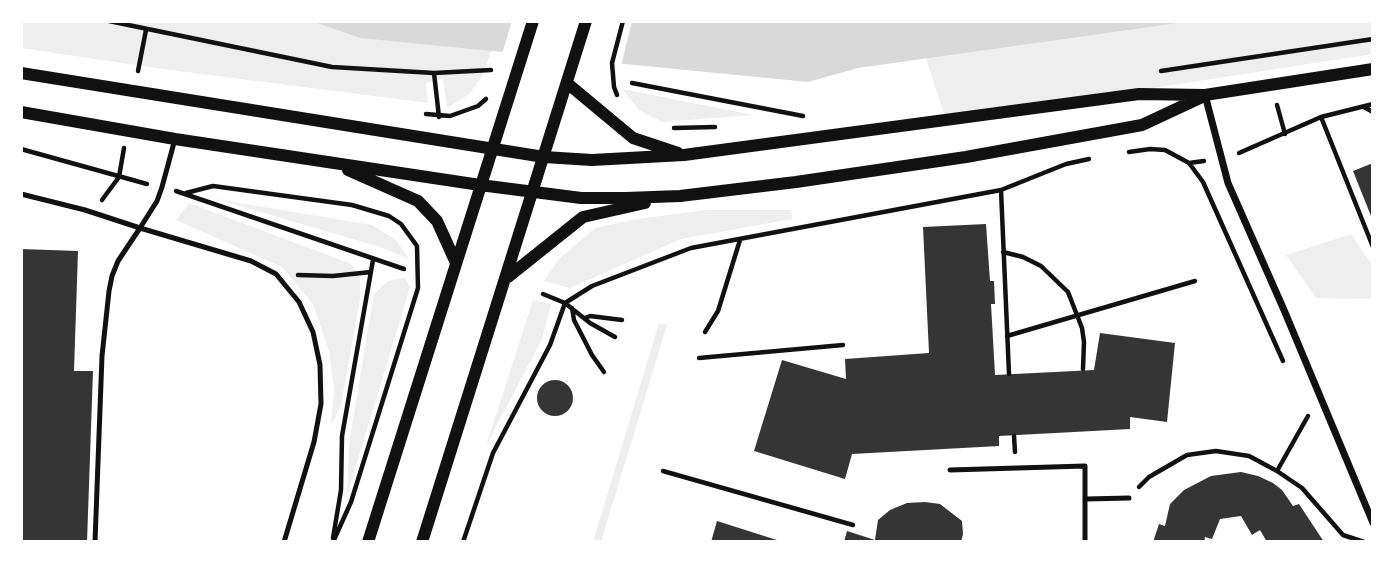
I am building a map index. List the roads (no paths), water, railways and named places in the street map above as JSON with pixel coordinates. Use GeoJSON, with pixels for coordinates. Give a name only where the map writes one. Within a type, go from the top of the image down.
{"type":"FeatureCollection","features":[{"type":"Feature","properties":{"kind":"street"},"geometry":{"type":"LineString","coordinates":[[368,542],[533,21]]}},
{"type":"Feature","properties":{"kind":"street"},"geometry":{"type":"LineString","coordinates":[[422,542],[586,21]]}},
{"type":"Feature","properties":{"kind":"street"},"geometry":{"type":"LineString","coordinates":[[21,73],[544,157],[592,160],[684,155],[1139,94],[1205,95],[1373,69]]}},
{"type":"Feature","properties":{"kind":"street"},"geometry":{"type":"LineString","coordinates":[[567,83],[633,138],[684,155]]}},
{"type":"Feature","properties":{"kind":"street"},"geometry":{"type":"LineString","coordinates":[[1205,95],[1228,183],[1373,523]]}},
{"type":"Feature","properties":{"kind":"street"},"geometry":{"type":"LineString","coordinates":[[507,278],[583,217],[680,196],[966,157],[1129,127],[1142,124],[1205,95]]}},
{"type":"Feature","properties":{"kind":"street"},"geometry":{"type":"LineString","coordinates":[[21,112],[175,139],[534,193],[581,198],[680,196]]}},
{"type":"Feature","properties":{"kind":"street"},"geometry":{"type":"LineString","coordinates":[[333,163],[418,201],[437,221],[456,263]]}},
{"type":"Feature","properties":{"kind":"lane"},"geometry":{"type":"LineString","coordinates":[[95,542],[108,291],[118,261],[157,201],[175,139]]}},
{"type":"Feature","properties":{"kind":"lane"},"geometry":{"type":"LineString","coordinates":[[21,194],[85,210],[251,261],[276,274],[299,302],[313,332],[320,365],[321,404],[314,442],[284,542]]}},
{"type":"Feature","properties":{"kind":"lane"},"geometry":{"type":"LineString","coordinates":[[950,470],[1085,466],[1085,542]]}},
{"type":"Feature","properties":{"kind":"lane"},"geometry":{"type":"LineString","coordinates":[[1086,499],[1129,498]]}}]}
